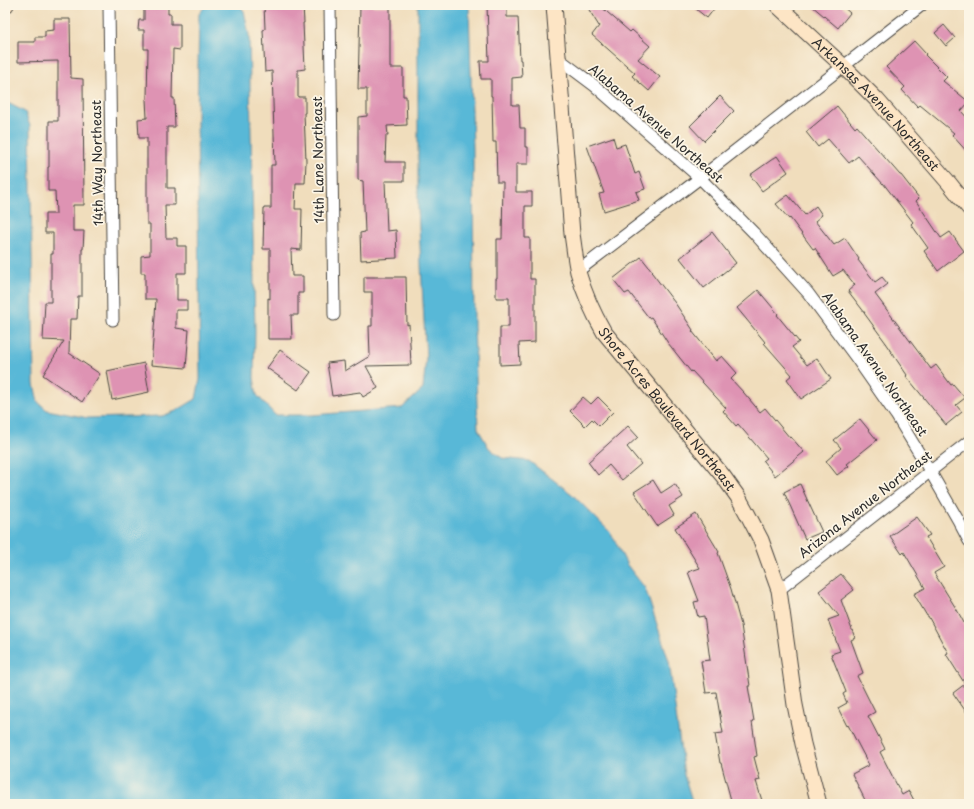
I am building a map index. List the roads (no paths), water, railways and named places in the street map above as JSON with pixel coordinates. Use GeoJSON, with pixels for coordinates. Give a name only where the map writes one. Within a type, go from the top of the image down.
{"type":"FeatureCollection","features":[{"type":"Feature","properties":{"kind":"street","name":"14th Way Northeast"},"geometry":{"type":"LineString","coordinates":[[109,5],[113,320]]}},
{"type":"Feature","properties":{"kind":"street","name":"14th Lane Northeast"},"geometry":{"type":"LineString","coordinates":[[330,5],[334,315]]}},
{"type":"Feature","properties":{"kind":"street","name":"Shore Acres Boulevard Northeast"},"geometry":{"type":"LineString","coordinates":[[554,5],[571,227],[578,271],[585,293],[593,313],[604,332],[723,476],[738,497],[761,540],[779,590],[795,705],[803,744],[819,804]]}},
{"type":"Feature","properties":{"kind":"street","name":"Arkansas Avenue Northeast"},"geometry":{"type":"LineString","coordinates":[[777,5],[843,66],[882,106],[950,183],[969,208]]}},
{"type":"Feature","properties":{"kind":"street"},"geometry":{"type":"LineString","coordinates":[[578,271],[922,5]]}},
{"type":"Feature","properties":{"kind":"street","name":"Alabama Avenue Northeast"},"geometry":{"type":"LineString","coordinates":[[559,59],[596,86],[700,178],[754,233],[808,293],[858,359],[887,402],[930,471],[969,541]]}},
{"type":"Feature","properties":{"kind":"street","name":"Arizona Avenue Northeast"},"geometry":{"type":"LineString","coordinates":[[779,590],[969,441]]}},
{"type":"Feature","properties":{"kind":"water"},"geometry":{"type":"Polygon","coordinates":[[[206,5],[239,5],[244,11],[249,35],[255,331],[254,378],[257,395],[275,415],[312,415],[402,408],[423,389],[426,358],[418,209],[418,5],[469,5],[473,148],[474,326],[478,429],[489,448],[502,458],[529,461],[573,495],[611,533],[627,565],[645,588],[669,661],[684,775],[693,804],[5,804],[5,104],[10,104],[25,112],[30,126],[34,384],[38,402],[47,410],[88,418],[162,416],[176,411],[196,399],[200,379],[197,120],[199,14],[206,5]]]}}]}
